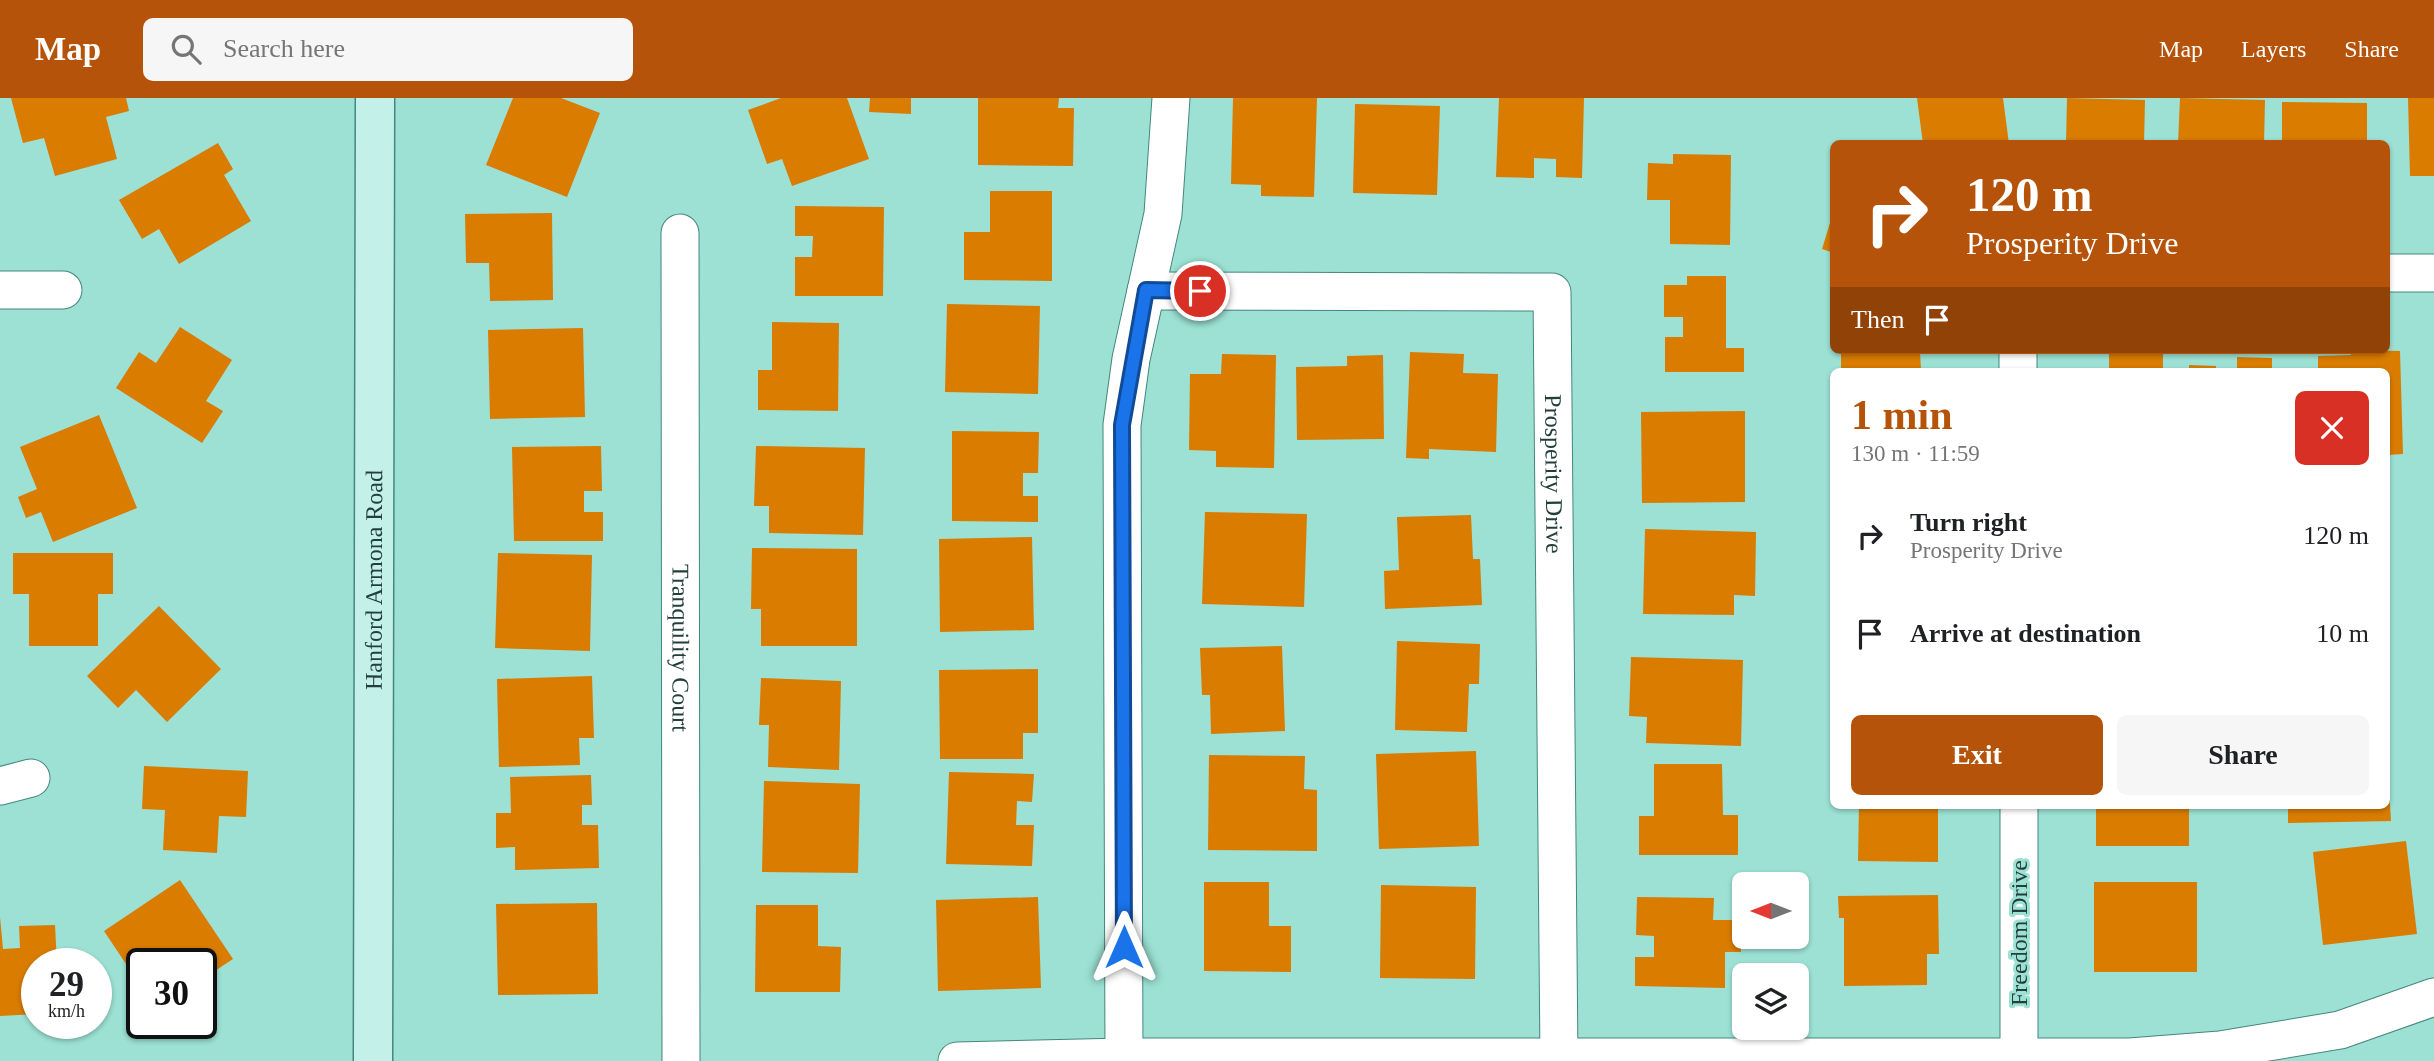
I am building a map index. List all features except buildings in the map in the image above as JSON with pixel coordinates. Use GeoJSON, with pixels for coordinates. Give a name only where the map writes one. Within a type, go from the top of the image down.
{"type":"FeatureCollection","features":[{"type":"Feature","properties":{"kind":"main road","name":"Hanford Armona Road"},"geometry":{"type":"LineString","coordinates":[[373,1061],[375,98]]}},
{"type":"Feature","properties":{"kind":"street"},"geometry":{"type":"LineString","coordinates":[[1124,1059],[1122,425],[1146,290],[1163,214],[1171,98]]}},
{"type":"Feature","properties":{"kind":"street","name":"Tranquility Court"},"geometry":{"type":"LineString","coordinates":[[680,233],[681,1061]]}},
{"type":"Feature","properties":{"kind":"street"},"geometry":{"type":"LineString","coordinates":[[2390,273],[2434,273]]}},
{"type":"Feature","properties":{"kind":"street"},"geometry":{"type":"LineString","coordinates":[[0,290],[63,290]]}},
{"type":"Feature","properties":{"kind":"street","name":"Prosperity Drive"},"geometry":{"type":"LineString","coordinates":[[1146,290],[1552,292],[1559,1059]]}},
{"type":"Feature","properties":{"kind":"street","name":"Freedom Drive"},"geometry":{"type":"LineString","coordinates":[[2019,809],[2019,1059]]}},
{"type":"Feature","properties":{"kind":"street"},"geometry":{"type":"LineString","coordinates":[[957,1061],[2130,1057],[2220,1050],[2340,1030],[2434,997]]}},
{"type":"Feature","properties":{"kind":"route"},"geometry":{"type":"LineString","coordinates":[[1124,947],[1122,425],[1131,359],[1146,290],[1200,291]]}}]}
